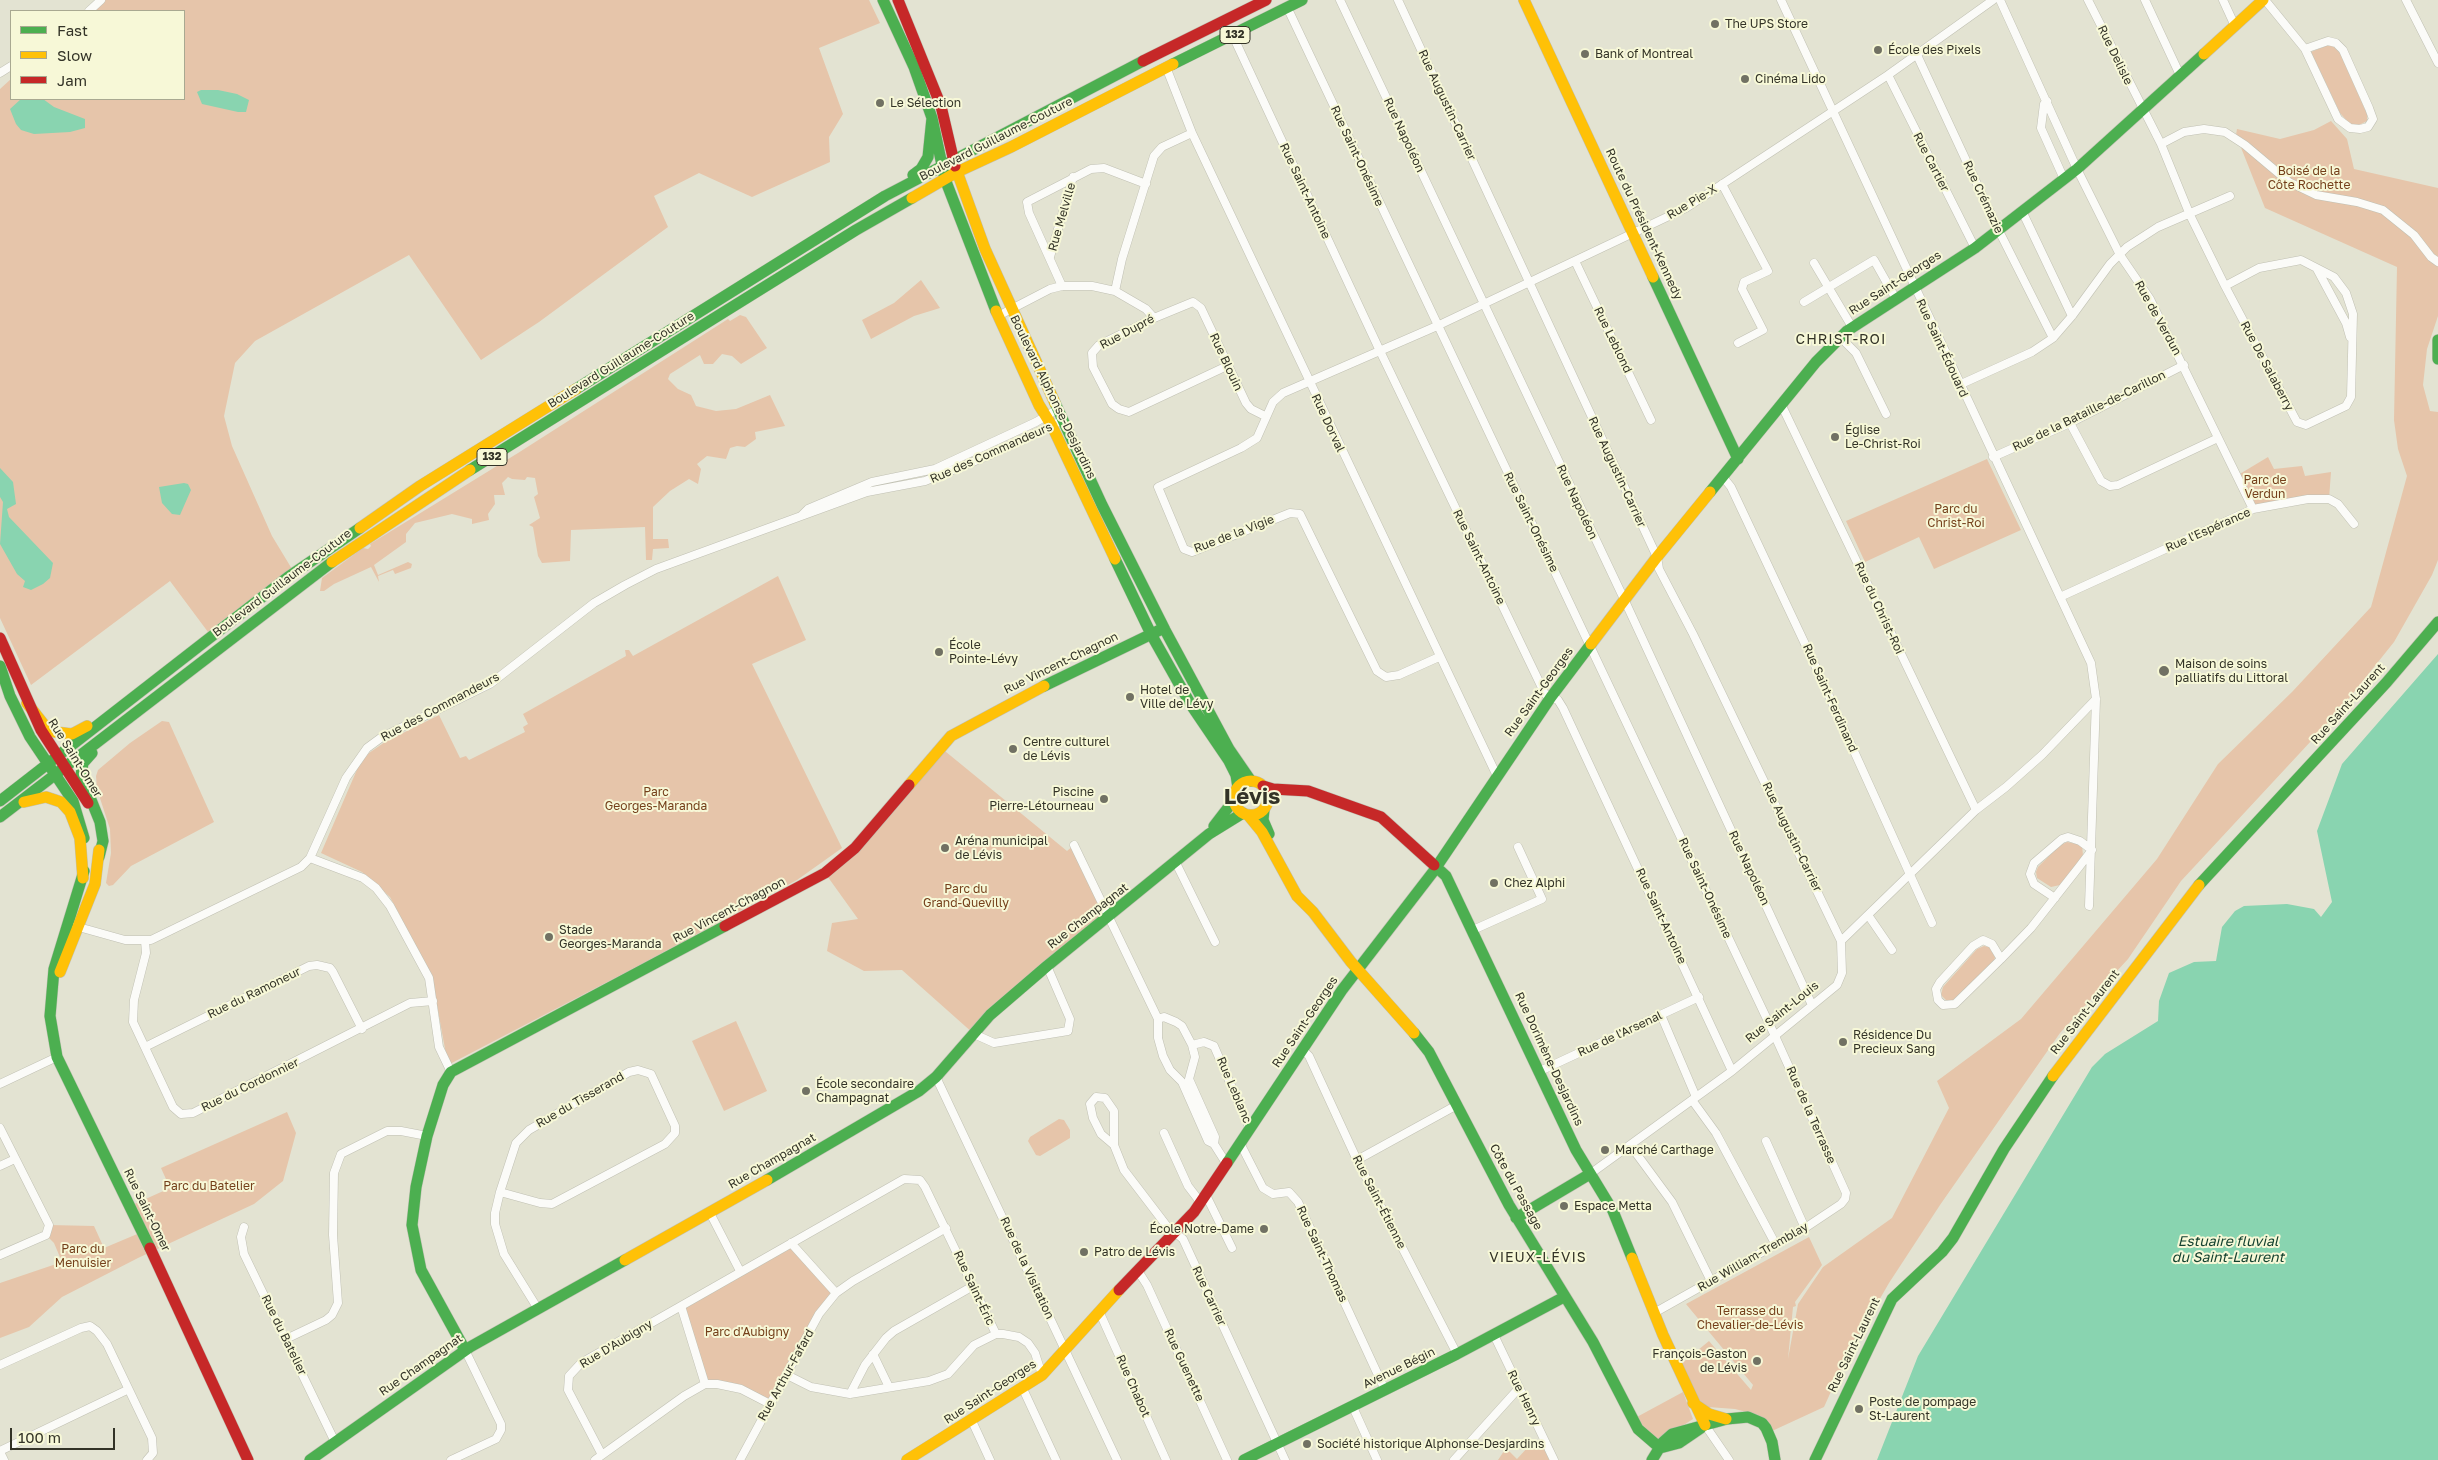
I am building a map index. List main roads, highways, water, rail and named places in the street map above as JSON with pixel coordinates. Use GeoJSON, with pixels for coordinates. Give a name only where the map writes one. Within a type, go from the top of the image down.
{"type":"FeatureCollection","features":[{"type":"Feature","properties":{"kind":"water"},"geometry":{"type":"Polygon","coordinates":[[[201,90],[218,90],[237,94],[249,100],[246,112],[202,104],[197,92],[201,90]]]}},
{"type":"Feature","properties":{"kind":"water"},"geometry":{"type":"Polygon","coordinates":[[[20,100],[44,100],[54,107],[85,119],[85,128],[70,132],[34,134],[21,130],[16,124],[10,109],[20,100]]]}},
{"type":"Feature","properties":{"kind":"water"},"geometry":{"type":"Polygon","coordinates":[[[0,468],[13,482],[16,504],[7,509],[9,517],[53,563],[50,578],[31,590],[23,587],[25,581],[17,574],[0,544],[3,502],[0,497],[0,468]]]}},
{"type":"Feature","properties":{"kind":"water"},"geometry":{"type":"Polygon","coordinates":[[[188,484],[191,490],[180,515],[172,514],[162,503],[159,487],[188,484]]]}},
{"type":"Feature","properties":{"kind":"water","name":"Estuaire fluvial du Saint-Laurent"},"geometry":{"type":"Polygon","coordinates":[[[2438,654],[2438,1460],[1877,1460],[1918,1356],[2092,1067],[2105,1054],[2158,1021],[2159,1001],[2169,973],[2194,962],[2216,961],[2222,927],[2235,911],[2244,906],[2287,904],[2314,909],[2321,917],[2332,902],[2317,831],[2342,764],[2438,654]]]}},
{"type":"Feature","properties":{"kind":"place","name":"The UPS Store"},"geometry":{"type":"Point","coordinates":[1715,24]}},
{"type":"Feature","properties":{"kind":"place","name":"École des Pixels"},"geometry":{"type":"Point","coordinates":[1878,50]}},
{"type":"Feature","properties":{"kind":"place","name":"Bank of Montreal"},"geometry":{"type":"Point","coordinates":[1585,54]}},
{"type":"Feature","properties":{"kind":"place","name":"Cinéma Lido"},"geometry":{"type":"Point","coordinates":[1745,79]}},
{"type":"Feature","properties":{"kind":"place","name":"Le Sélection"},"geometry":{"type":"Point","coordinates":[880,103]}},
{"type":"Feature","properties":{"kind":"place","name":"Église Le-Christ-Roi"},"geometry":{"type":"Point","coordinates":[1835,437]}},
{"type":"Feature","properties":{"kind":"place","name":"École Pointe-Lévy"},"geometry":{"type":"Point","coordinates":[939,652]}},
{"type":"Feature","properties":{"kind":"place","name":"Maison de soins palliatifs du Littoral"},"geometry":{"type":"Point","coordinates":[2164,671]}},
{"type":"Feature","properties":{"kind":"place","name":"Hotel de Ville de Lévy"},"geometry":{"type":"Point","coordinates":[1130,697]}},
{"type":"Feature","properties":{"kind":"place","name":"Centre culturel de Lévis"},"geometry":{"type":"Point","coordinates":[1013,749]}},
{"type":"Feature","properties":{"kind":"place","name":"Piscine Pierre-Létourneau"},"geometry":{"type":"Point","coordinates":[1104,799]}},
{"type":"Feature","properties":{"kind":"place","name":"Aréna municipal de Lévis"},"geometry":{"type":"Point","coordinates":[945,848]}},
{"type":"Feature","properties":{"kind":"place","name":"Chez Alphi"},"geometry":{"type":"Point","coordinates":[1494,883]}},
{"type":"Feature","properties":{"kind":"place","name":"Stade Georges-Maranda"},"geometry":{"type":"Point","coordinates":[549,937]}},
{"type":"Feature","properties":{"kind":"place","name":"Résidence Du Precieux Sang"},"geometry":{"type":"Point","coordinates":[1843,1042]}},
{"type":"Feature","properties":{"kind":"place","name":"École secondaire Champagnat"},"geometry":{"type":"Point","coordinates":[806,1091]}},
{"type":"Feature","properties":{"kind":"place","name":"Marché Carthage"},"geometry":{"type":"Point","coordinates":[1605,1150]}},
{"type":"Feature","properties":{"kind":"place","name":"Espace Metta"},"geometry":{"type":"Point","coordinates":[1564,1206]}},
{"type":"Feature","properties":{"kind":"place","name":"École Notre-Dame"},"geometry":{"type":"Point","coordinates":[1264,1229]}},
{"type":"Feature","properties":{"kind":"place","name":"Patro de Lévis"},"geometry":{"type":"Point","coordinates":[1084,1252]}},
{"type":"Feature","properties":{"kind":"place","name":"François-Gaston de Lévis"},"geometry":{"type":"Point","coordinates":[1757,1361]}},
{"type":"Feature","properties":{"kind":"place","name":"Poste de pompage St-Laurent"},"geometry":{"type":"Point","coordinates":[1859,1409]}},
{"type":"Feature","properties":{"kind":"place","name":"Société historique Alphonse-Desjardins"},"geometry":{"type":"Point","coordinates":[1307,1444]}},
{"type":"Feature","properties":{"kind":"district","name":"CHRIST-ROI"},"geometry":{"type":"Point","coordinates":[1841,340]}},
{"type":"Feature","properties":{"kind":"district","name":"Lévis"},"geometry":{"type":"Point","coordinates":[1252,797]}},
{"type":"Feature","properties":{"kind":"district","name":"VIEUX-LÉVIS"},"geometry":{"type":"Point","coordinates":[1538,1258]}},
{"type":"Feature","properties":{"kind":"park label","name":"Boisé de la Côte Rochette"},"geometry":{"type":"Point","coordinates":[2309,178]}},
{"type":"Feature","properties":{"kind":"park label","name":"Parc de Verdun"},"geometry":{"type":"Point","coordinates":[2265,487]}},
{"type":"Feature","properties":{"kind":"park label","name":"Parc du Christ-Roi"},"geometry":{"type":"Point","coordinates":[1956,516]}},
{"type":"Feature","properties":{"kind":"park label","name":"Parc Georges-Maranda"},"geometry":{"type":"Point","coordinates":[656,799]}},
{"type":"Feature","properties":{"kind":"park label","name":"Parc du Grand-Quevilly"},"geometry":{"type":"Point","coordinates":[966,896]}},
{"type":"Feature","properties":{"kind":"park label","name":"Parc du Batelier"},"geometry":{"type":"Point","coordinates":[209,1186]}},
{"type":"Feature","properties":{"kind":"park label","name":"Parc du Menuisier"},"geometry":{"type":"Point","coordinates":[83,1256]}},
{"type":"Feature","properties":{"kind":"park label","name":"Terrasse du Chevalier-de-Lévis"},"geometry":{"type":"Point","coordinates":[1750,1318]}},
{"type":"Feature","properties":{"kind":"park label","name":"Parc d'Aubigny"},"geometry":{"type":"Point","coordinates":[747,1332]}}]}
